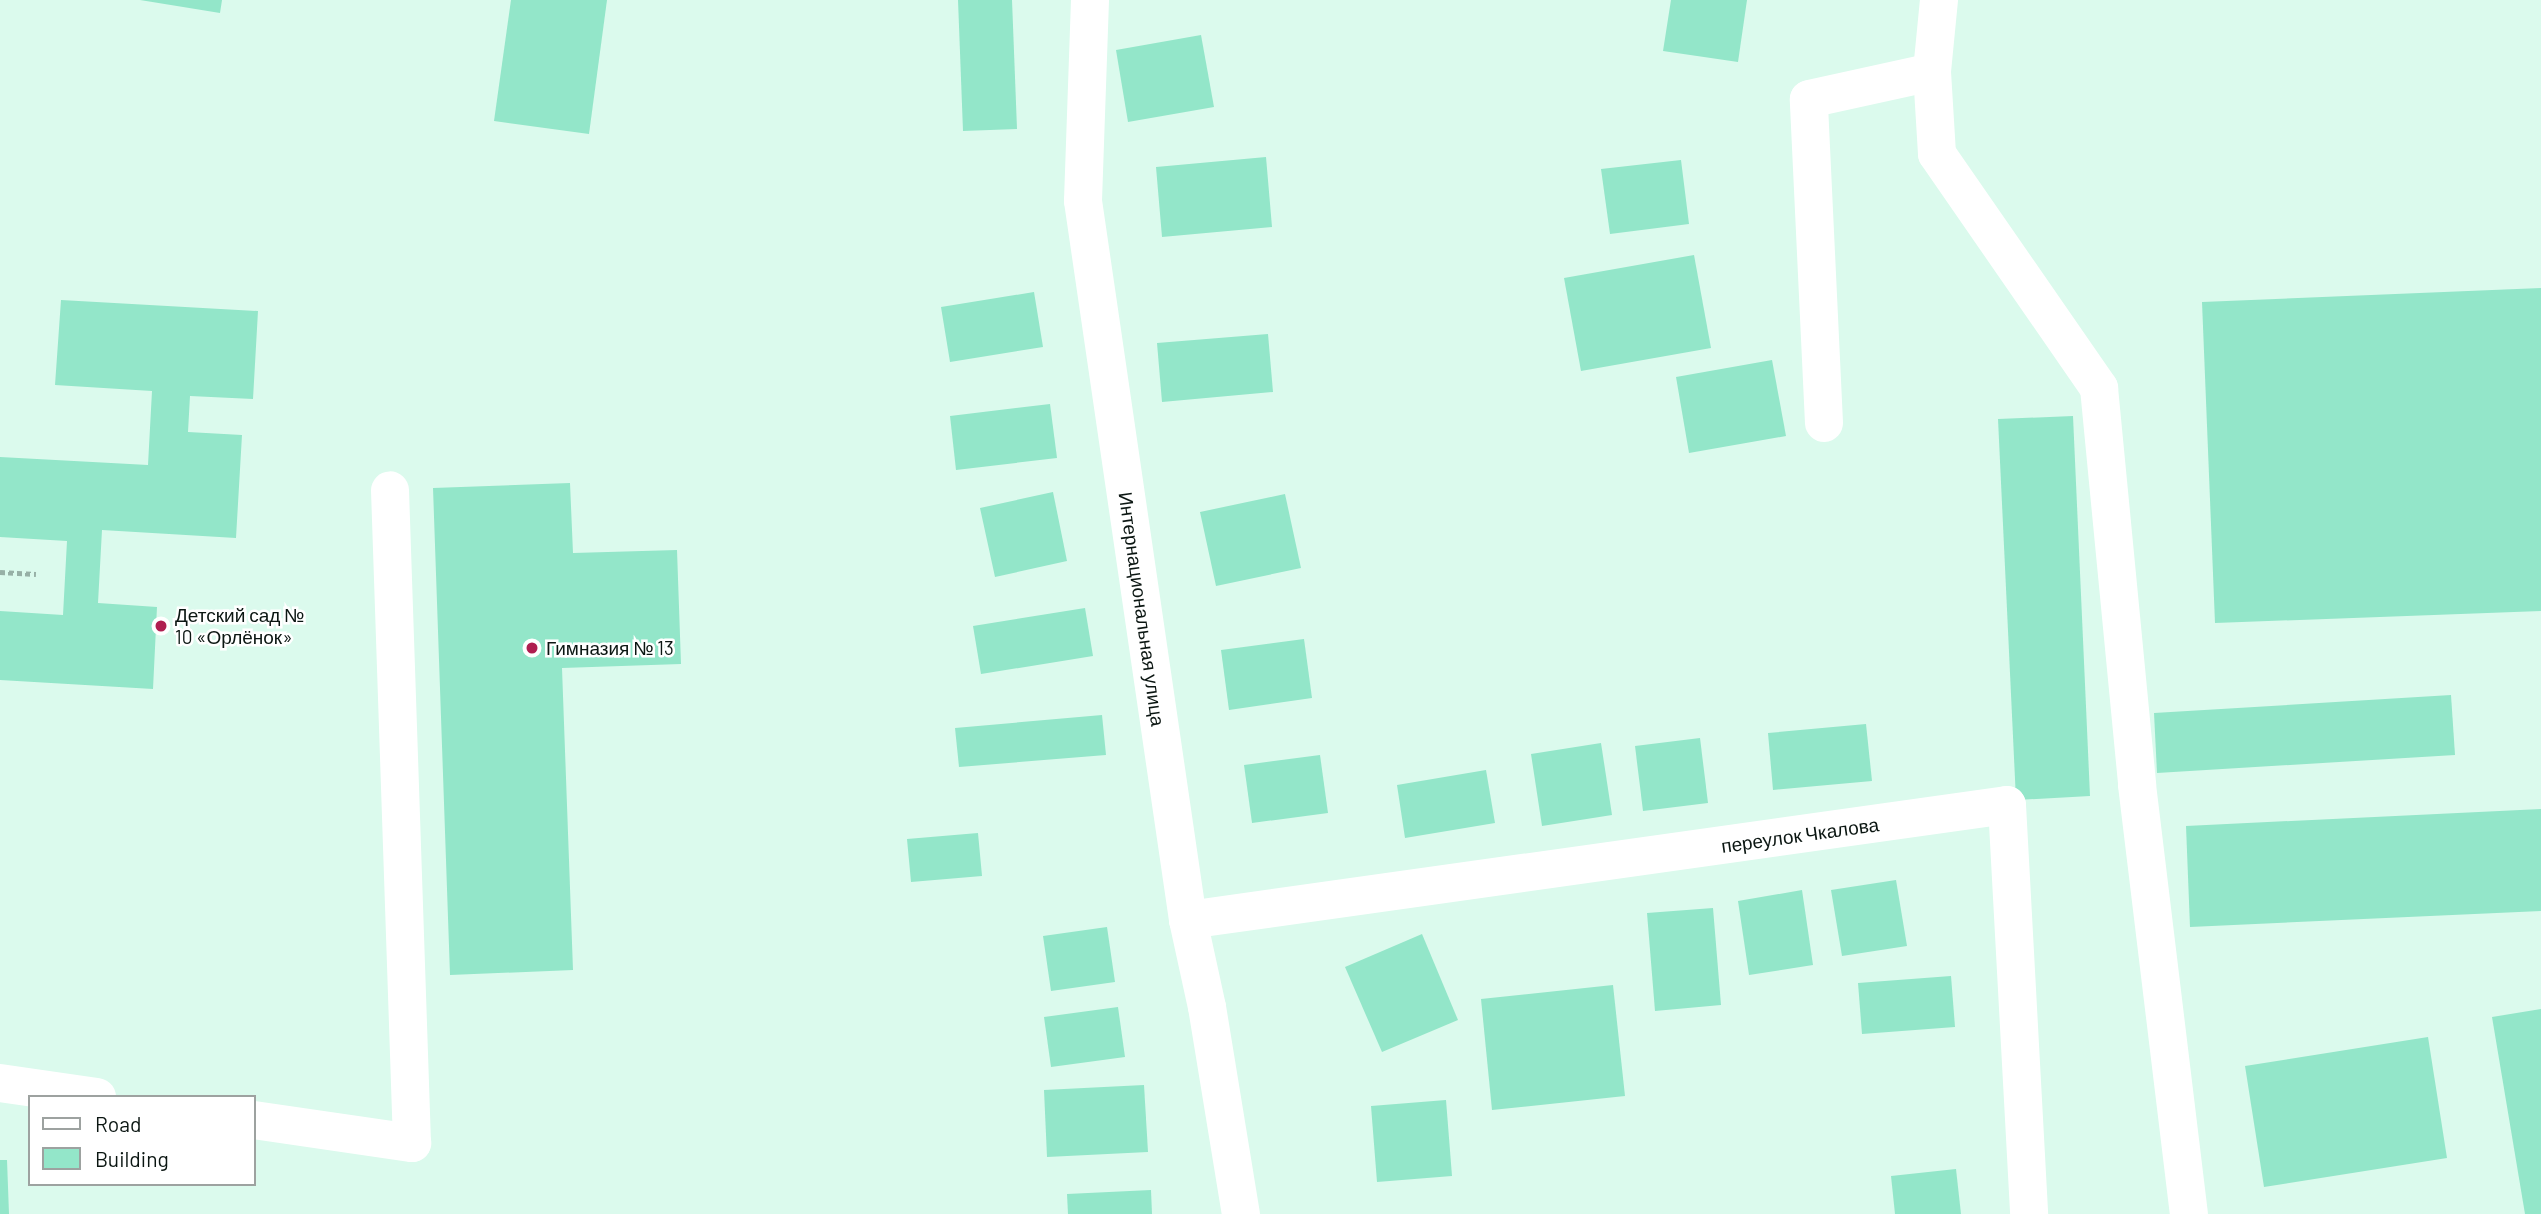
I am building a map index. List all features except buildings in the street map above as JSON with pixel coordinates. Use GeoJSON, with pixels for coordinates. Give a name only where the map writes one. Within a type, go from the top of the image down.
{"type":"FeatureCollection","features":[{"type":"Feature","properties":{"kind":"street","name":"Интернациональная улица"},"geometry":{"type":"LineString","coordinates":[[1090,0],[1083,201],[1188,920],[1207,1007],[1241,1214]]}},
{"type":"Feature","properties":{"kind":"street"},"geometry":{"type":"LineString","coordinates":[[1939,0],[1932,72],[1937,154],[2099,388],[2137,785],[2189,1214]]}},
{"type":"Feature","properties":{"kind":"street"},"geometry":{"type":"LineString","coordinates":[[1824,423],[1809,99],[1932,72]]}},
{"type":"Feature","properties":{"kind":"street"},"geometry":{"type":"LineString","coordinates":[[256,1120],[412,1143],[390,491]]}},
{"type":"Feature","properties":{"kind":"street","name":"переулок Чкалова"},"geometry":{"type":"LineString","coordinates":[[1188,920],[2007,806],[2029,1214]]}},
{"type":"Feature","properties":{"kind":"street"},"geometry":{"type":"LineString","coordinates":[[0,1083],[83,1095]]}},
{"type":"Feature","properties":{"kind":"path"},"geometry":{"type":"LineString","coordinates":[[0,572],[36,574]]}},
{"type":"Feature","properties":{"kind":"place","name":"Детский сад № 10 «Орлёнок»"},"geometry":{"type":"Point","coordinates":[161,626]}},
{"type":"Feature","properties":{"kind":"place","name":"Гимназия № 13"},"geometry":{"type":"Point","coordinates":[532,648]}}]}
